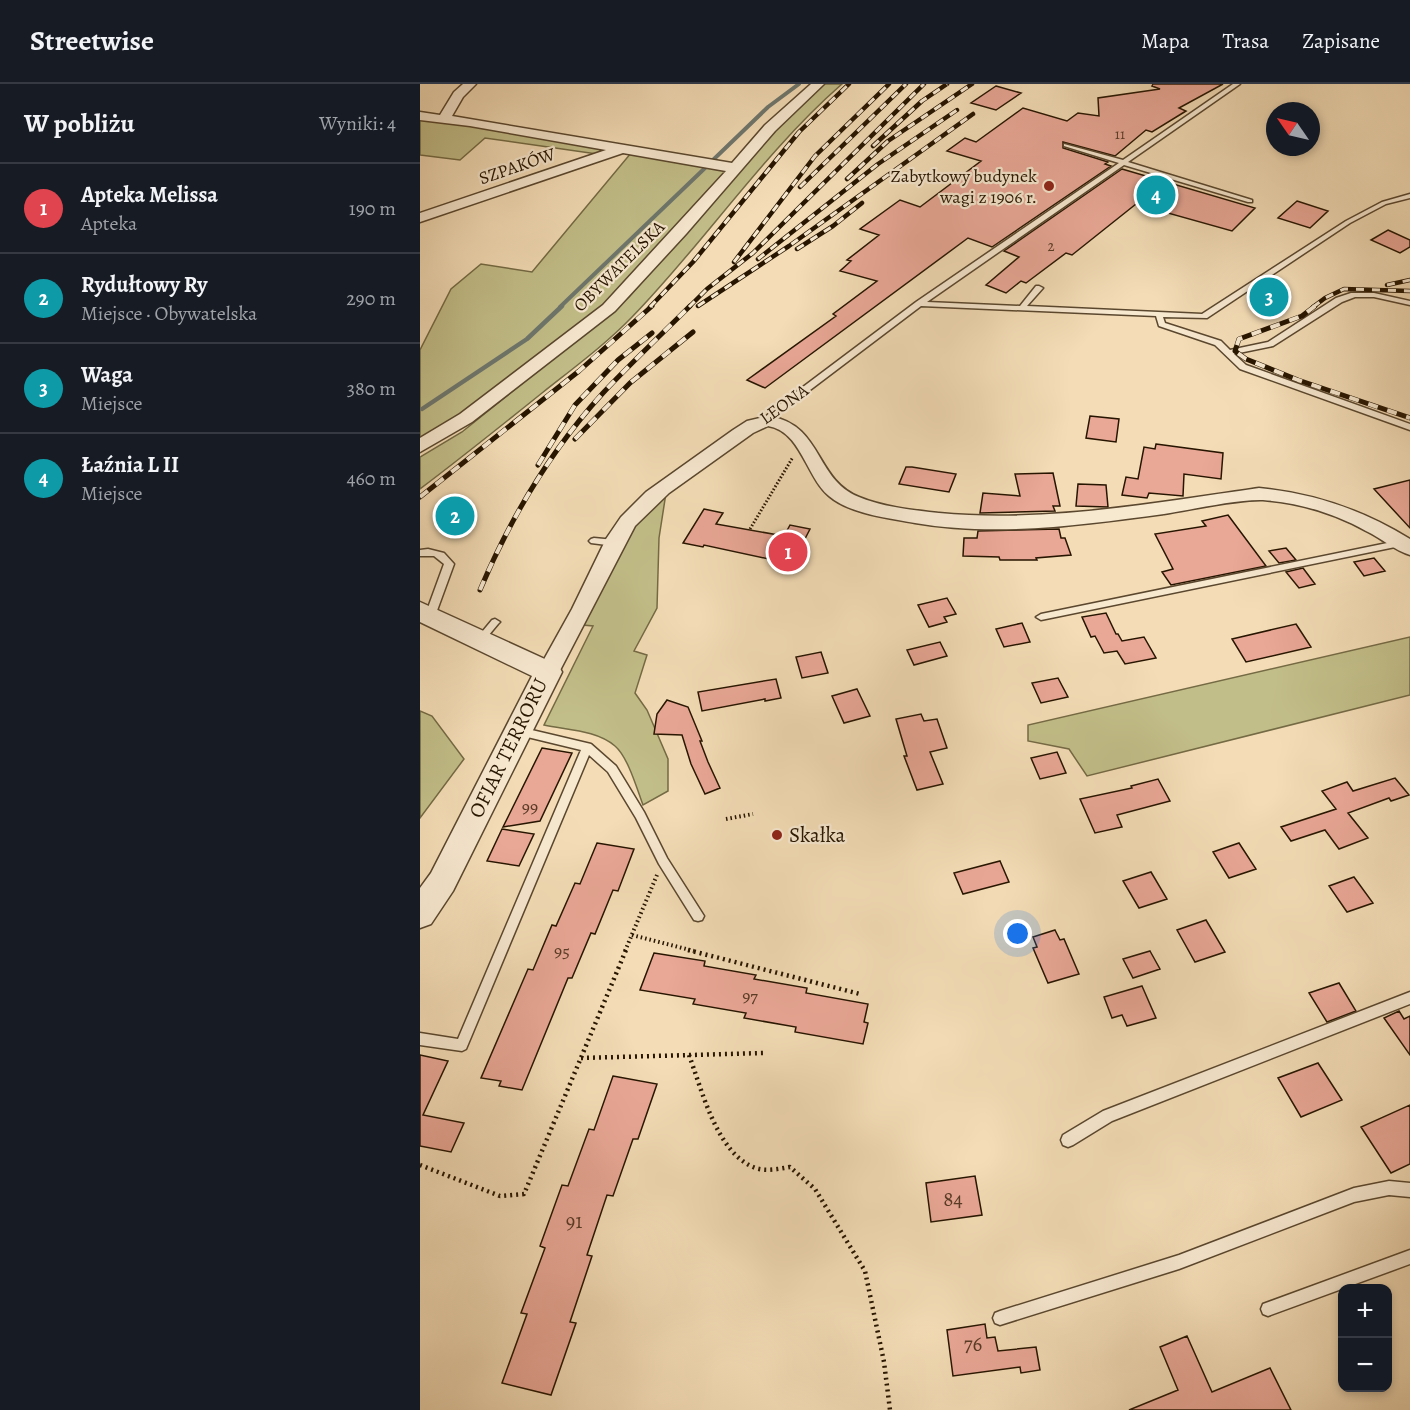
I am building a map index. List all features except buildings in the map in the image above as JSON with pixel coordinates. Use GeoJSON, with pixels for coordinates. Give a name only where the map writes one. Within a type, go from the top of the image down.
{"type":"FeatureCollection","features":[{"type":"Feature","properties":{"kind":"street"},"geometry":{"type":"LineString","coordinates":[[444,119],[458,95],[470,84]]}},
{"type":"Feature","properties":{"kind":"street","name":"OBYWATELSKA"},"geometry":{"type":"LineString","coordinates":[[420,446],[466,418],[609,308],[675,239],[770,128],[818,84]]}},
{"type":"Feature","properties":{"kind":"street"},"geometry":{"type":"LineString","coordinates":[[420,116],[626,148],[735,168]]}},
{"type":"Feature","properties":{"kind":"street","name":"SZPAKÓW"},"geometry":{"type":"LineString","coordinates":[[420,218],[626,148]]}},
{"type":"Feature","properties":{"kind":"street"},"geometry":{"type":"LineString","coordinates":[[766,421],[787,426],[837,493],[870,507],[912,516],[977,522],[1033,522],[1259,494],[1279,495],[1310,500],[1336,509],[1377,527],[1406,546]]}},
{"type":"Feature","properties":{"kind":"street","name":"LEONA"},"geometry":{"type":"LineString","coordinates":[[548,672],[629,520],[643,505],[745,431],[766,421]]}},
{"type":"Feature","properties":{"kind":"street","name":"OFIAR TERRORU"},"geometry":{"type":"LineString","coordinates":[[420,914],[442,882],[548,672],[487,631],[425,614]]}},
{"type":"Feature","properties":{"kind":"lane","name":"LEONA"},"geometry":{"type":"LineString","coordinates":[[766,421],[919,304],[1237,84]]}},
{"type":"Feature","properties":{"kind":"lane"},"geometry":{"type":"LineString","coordinates":[[1066,145],[1250,201]]}},
{"type":"Feature","properties":{"kind":"lane"},"geometry":{"type":"LineString","coordinates":[[919,304],[1204,316],[1348,222],[1384,203],[1410,196]]}},
{"type":"Feature","properties":{"kind":"lane"},"geometry":{"type":"LineString","coordinates":[[1022,308],[1040,288]]}},
{"type":"Feature","properties":{"kind":"lane"},"geometry":{"type":"LineString","coordinates":[[1228,352],[1270,344],[1339,300],[1354,295],[1374,295],[1410,303]]}},
{"type":"Feature","properties":{"kind":"lane"},"geometry":{"type":"LineString","coordinates":[[1159,314],[1162,324],[1218,343],[1243,367],[1410,427]]}},
{"type":"Feature","properties":{"kind":"lane"},"geometry":{"type":"LineString","coordinates":[[594,541],[615,543]]}},
{"type":"Feature","properties":{"kind":"lane"},"geometry":{"type":"LineString","coordinates":[[1041,617],[1406,546]]}},
{"type":"Feature","properties":{"kind":"lane"},"geometry":{"type":"LineString","coordinates":[[420,553],[435,553],[445,558],[449,564],[425,614]]}},
{"type":"Feature","properties":{"kind":"lane"},"geometry":{"type":"LineString","coordinates":[[519,730],[587,747],[612,769],[640,815],[663,861],[698,916]]}},
{"type":"Feature","properties":{"kind":"lane"},"geometry":{"type":"LineString","coordinates":[[420,1039],[462,1045],[587,747]]}},
{"type":"Feature","properties":{"kind":"lane"},"geometry":{"type":"LineString","coordinates":[[1068,1140],[1108,1116],[1410,998]]}},
{"type":"Feature","properties":{"kind":"lane"},"geometry":{"type":"LineString","coordinates":[[1000,1318],[1179,1262],[1354,1195],[1389,1188],[1410,1190]]}},
{"type":"Feature","properties":{"kind":"lane"},"geometry":{"type":"LineString","coordinates":[[1268,1309],[1410,1257]]}},
{"type":"Feature","properties":{"kind":"path"},"geometry":{"type":"LineString","coordinates":[[750,529],[795,453],[805,448]]}},
{"type":"Feature","properties":{"kind":"path"},"geometry":{"type":"LineString","coordinates":[[726,819],[753,814]]}},
{"type":"Feature","properties":{"kind":"path"},"geometry":{"type":"LineString","coordinates":[[420,1165],[500,1196],[524,1194],[663,861]]}},
{"type":"Feature","properties":{"kind":"path"},"geometry":{"type":"LineString","coordinates":[[632,935],[860,994]]}},
{"type":"Feature","properties":{"kind":"path"},"geometry":{"type":"LineString","coordinates":[[581,1058],[764,1053]]}},
{"type":"Feature","properties":{"kind":"path"},"geometry":{"type":"LineString","coordinates":[[689,1055],[720,1134],[729,1149],[751,1166],[770,1170],[790,1167],[815,1189],[854,1251],[865,1271],[884,1362],[890,1410]]}},
{"type":"Feature","properties":{"kind":"shaded area"},"geometry":{"type":"Polygon","coordinates":[[[823,84],[842,84],[786,139],[632,317],[588,356],[420,489],[420,457],[462,432],[629,297],[782,120],[823,84]]]}},
{"type":"Feature","properties":{"kind":"shaded area"},"geometry":{"type":"Polygon","coordinates":[[[420,116],[626,148],[604,155],[485,138],[460,160],[420,155],[420,116]]]}},
{"type":"Feature","properties":{"kind":"shaded area"},"geometry":{"type":"Polygon","coordinates":[[[631,153],[735,168],[609,308],[420,446],[420,350],[451,289],[481,264],[532,272],[631,153]]]}},
{"type":"Feature","properties":{"kind":"shaded area"},"geometry":{"type":"Polygon","coordinates":[[[666,493],[659,538],[657,608],[634,651],[647,655],[635,693],[647,710],[668,759],[668,791],[643,805],[628,765],[615,746],[600,737],[581,731],[544,725],[593,626],[583,625],[634,524],[666,493]]]}},
{"type":"Feature","properties":{"kind":"shaded area"},"geometry":{"type":"Polygon","coordinates":[[[1410,637],[1410,695],[1087,776],[1069,749],[1028,741],[1028,725],[1410,637]]]}},
{"type":"Feature","properties":{"kind":"shaded area"},"geometry":{"type":"Polygon","coordinates":[[[420,711],[432,716],[464,759],[420,818],[420,711]]]}},
{"type":"Feature","properties":{"kind":"waterway"},"geometry":{"type":"LineString","coordinates":[[714,159],[768,107],[799,84]]}},
{"type":"Feature","properties":{"kind":"waterway"},"geometry":{"type":"LineString","coordinates":[[560,307],[705,168]]}},
{"type":"Feature","properties":{"kind":"waterway"},"geometry":{"type":"LineString","coordinates":[[422,409],[527,339],[562,306]]}},
{"type":"Feature","properties":{"kind":"railway"},"geometry":{"type":"LineString","coordinates":[[650,307],[693,262],[799,132],[849,84]]}},
{"type":"Feature","properties":{"kind":"railway"},"geometry":{"type":"LineString","coordinates":[[734,262],[815,156],[889,84]]}},
{"type":"Feature","properties":{"kind":"railway"},"geometry":{"type":"LineString","coordinates":[[800,187],[906,84]]}},
{"type":"Feature","properties":{"kind":"railway"},"geometry":{"type":"LineString","coordinates":[[690,306],[707,289],[753,253],[924,84]]}},
{"type":"Feature","properties":{"kind":"railway"},"geometry":{"type":"LineString","coordinates":[[873,146],[922,101],[947,84]]}},
{"type":"Feature","properties":{"kind":"railway"},"geometry":{"type":"LineString","coordinates":[[847,179],[888,141],[972,84]]}},
{"type":"Feature","properties":{"kind":"railway"},"geometry":{"type":"LineString","coordinates":[[758,259],[878,164],[957,110]]}},
{"type":"Feature","properties":{"kind":"railway"},"geometry":{"type":"LineString","coordinates":[[698,306],[789,246],[973,114]]}},
{"type":"Feature","properties":{"kind":"railway"},"geometry":{"type":"LineString","coordinates":[[797,249],[833,226],[862,203]]}},
{"type":"Feature","properties":{"kind":"railway"},"geometry":{"type":"LineString","coordinates":[[1387,285],[1410,280]]}},
{"type":"Feature","properties":{"kind":"railway"},"geometry":{"type":"LineString","coordinates":[[1313,307],[1344,289],[1410,291]]}},
{"type":"Feature","properties":{"kind":"railway"},"geometry":{"type":"LineString","coordinates":[[420,497],[579,371],[652,306]]}},
{"type":"Feature","properties":{"kind":"railway"},"geometry":{"type":"LineString","coordinates":[[480,590],[518,511],[566,438],[603,393],[690,306]]}},
{"type":"Feature","properties":{"kind":"railway"},"geometry":{"type":"LineString","coordinates":[[1315,306],[1302,316],[1239,339],[1235,351],[1246,359],[1298,380],[1410,418]]}},
{"type":"Feature","properties":{"kind":"railway"},"geometry":{"type":"LineString","coordinates":[[575,439],[630,383],[693,332]]}},
{"type":"Feature","properties":{"kind":"railway"},"geometry":{"type":"LineString","coordinates":[[538,465],[575,405],[618,360],[652,333]]}},
{"type":"Feature","properties":{"kind":"place","name":"Zabytkowy budynek wagi z 1906 r."},"geometry":{"type":"Point","coordinates":[1049,186]}},
{"type":"Feature","properties":{"kind":"place","name":"Łaźnia L II"},"geometry":{"type":"Point","coordinates":[1156,195]}},
{"type":"Feature","properties":{"kind":"place","name":"Waga"},"geometry":{"type":"Point","coordinates":[1269,297]}},
{"type":"Feature","properties":{"kind":"place","name":"Rydułtowy Ry"},"geometry":{"type":"Point","coordinates":[455,516]}},
{"type":"Feature","properties":{"kind":"place","name":"Apteka Melissa"},"geometry":{"type":"Point","coordinates":[788,552]}},
{"type":"Feature","properties":{"kind":"place","name":"Skałka"},"geometry":{"type":"Point","coordinates":[777,835]}}]}
